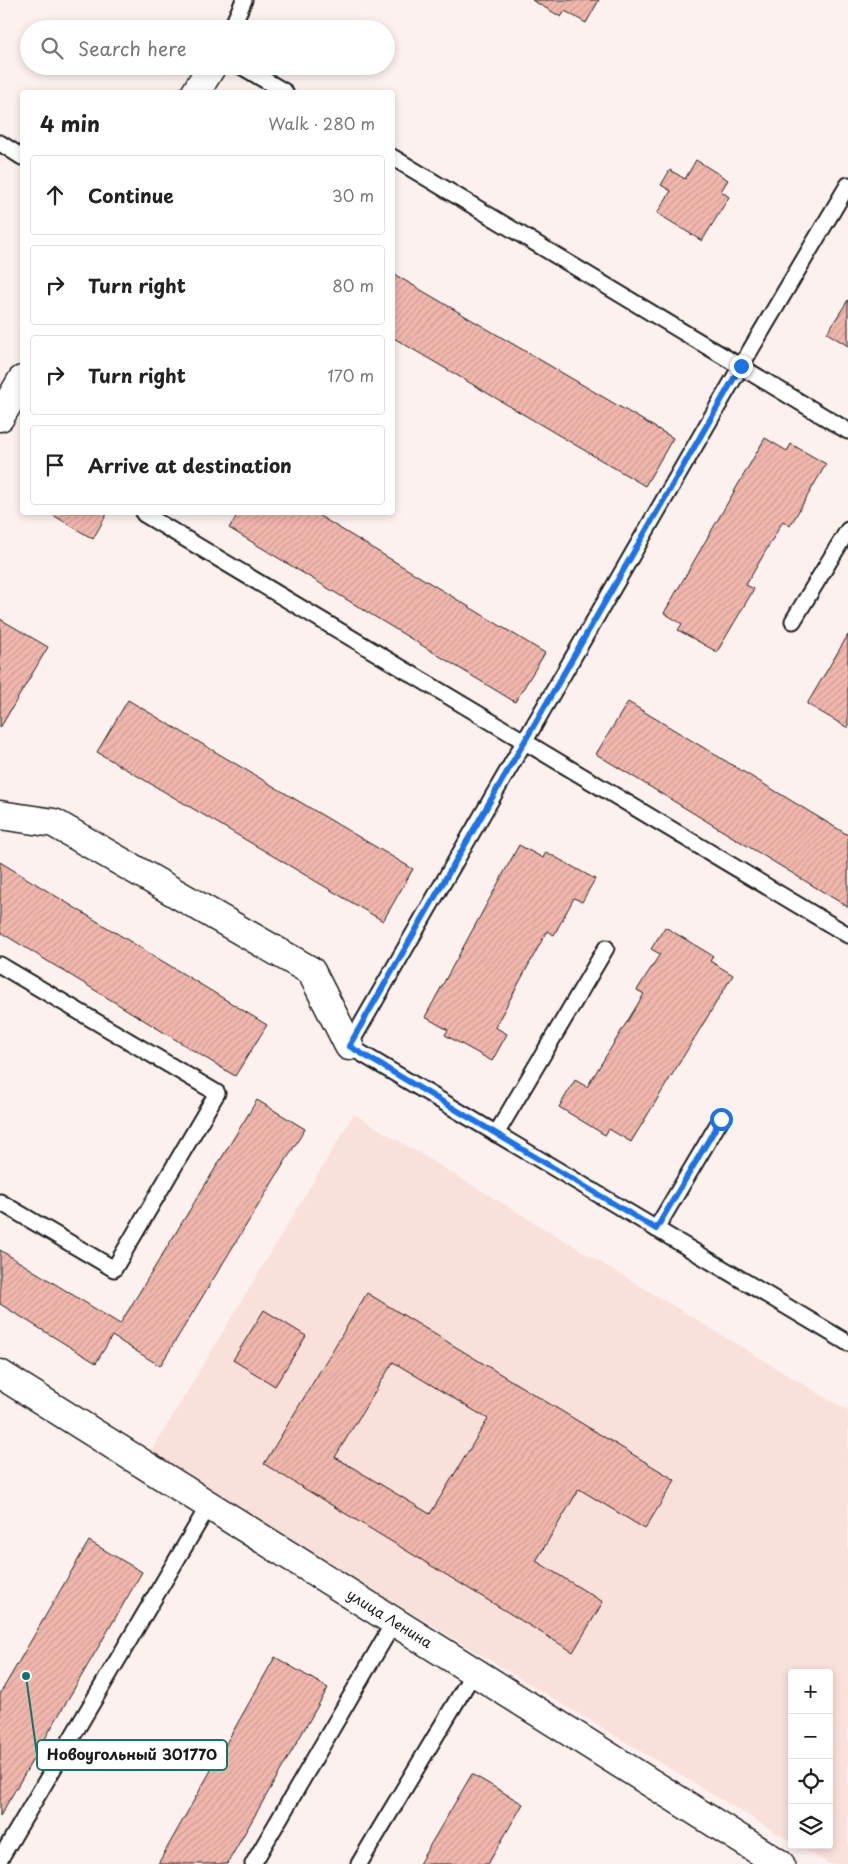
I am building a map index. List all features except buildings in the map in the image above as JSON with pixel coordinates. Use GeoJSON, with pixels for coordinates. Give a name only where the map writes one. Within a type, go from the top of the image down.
{"type":"FeatureCollection","features":[{"type":"Feature","properties":{"kind":"street"},"geometry":{"type":"LineString","coordinates":[[197,90],[206,75]]}},
{"type":"Feature","properties":{"kind":"street"},"geometry":{"type":"LineString","coordinates":[[0,417],[20,383]]}},
{"type":"Feature","properties":{"kind":"street"},"geometry":{"type":"LineString","coordinates":[[0,815],[54,823],[311,971],[349,1046]]}},
{"type":"Feature","properties":{"kind":"street","name":"улица Ленина"},"geometry":{"type":"LineString","coordinates":[[0,1374],[780,1864]]}},
{"type":"Feature","properties":{"kind":"lane"},"geometry":{"type":"LineString","coordinates":[[235,20],[244,0]]}},
{"type":"Feature","properties":{"kind":"lane"},"geometry":{"type":"LineString","coordinates":[[256,75],[282,90]]}},
{"type":"Feature","properties":{"kind":"lane"},"geometry":{"type":"LineString","coordinates":[[0,143],[20,156]]}},
{"type":"Feature","properties":{"kind":"lane"},"geometry":{"type":"LineString","coordinates":[[395,159],[848,430]]}},
{"type":"Feature","properties":{"kind":"lane"},"geometry":{"type":"LineString","coordinates":[[848,185],[741,366],[349,1046],[848,1344]]}},
{"type":"Feature","properties":{"kind":"lane"},"geometry":{"type":"LineString","coordinates":[[146,515],[848,935]]}},
{"type":"Feature","properties":{"kind":"lane"},"geometry":{"type":"LineString","coordinates":[[793,621],[848,530]]}},
{"type":"Feature","properties":{"kind":"lane"},"geometry":{"type":"LineString","coordinates":[[496,1134],[606,948]]}},
{"type":"Feature","properties":{"kind":"lane"},"geometry":{"type":"LineString","coordinates":[[0,966],[217,1093],[114,1269],[0,1202]]}},
{"type":"Feature","properties":{"kind":"lane"},"geometry":{"type":"LineString","coordinates":[[656,1229],[721,1119]]}},
{"type":"Feature","properties":{"kind":"lane"},"geometry":{"type":"LineString","coordinates":[[0,1859],[209,1506]]}},
{"type":"Feature","properties":{"kind":"lane"},"geometry":{"type":"LineString","coordinates":[[253,1864],[394,1622]]}},
{"type":"Feature","properties":{"kind":"lane"},"geometry":{"type":"LineString","coordinates":[[359,1864],[474,1672]]}},
{"type":"Feature","properties":{"kind":"shaded area"},"geometry":{"type":"Polygon","coordinates":[[[354,1114],[848,1411],[848,1864],[829,1864],[804,1849],[833,1849],[833,1669],[788,1669],[788,1840],[149,1455],[354,1114]]]}},
{"type":"Feature","properties":{"kind":"place","name":"Новоугольный 301770"},"geometry":{"type":"Point","coordinates":[26,1676]}},
{"type":"Feature","properties":{"kind":"route"},"geometry":{"type":"LineString","coordinates":[[721,1119],[656,1229],[349,1046],[741,366]]}}]}
